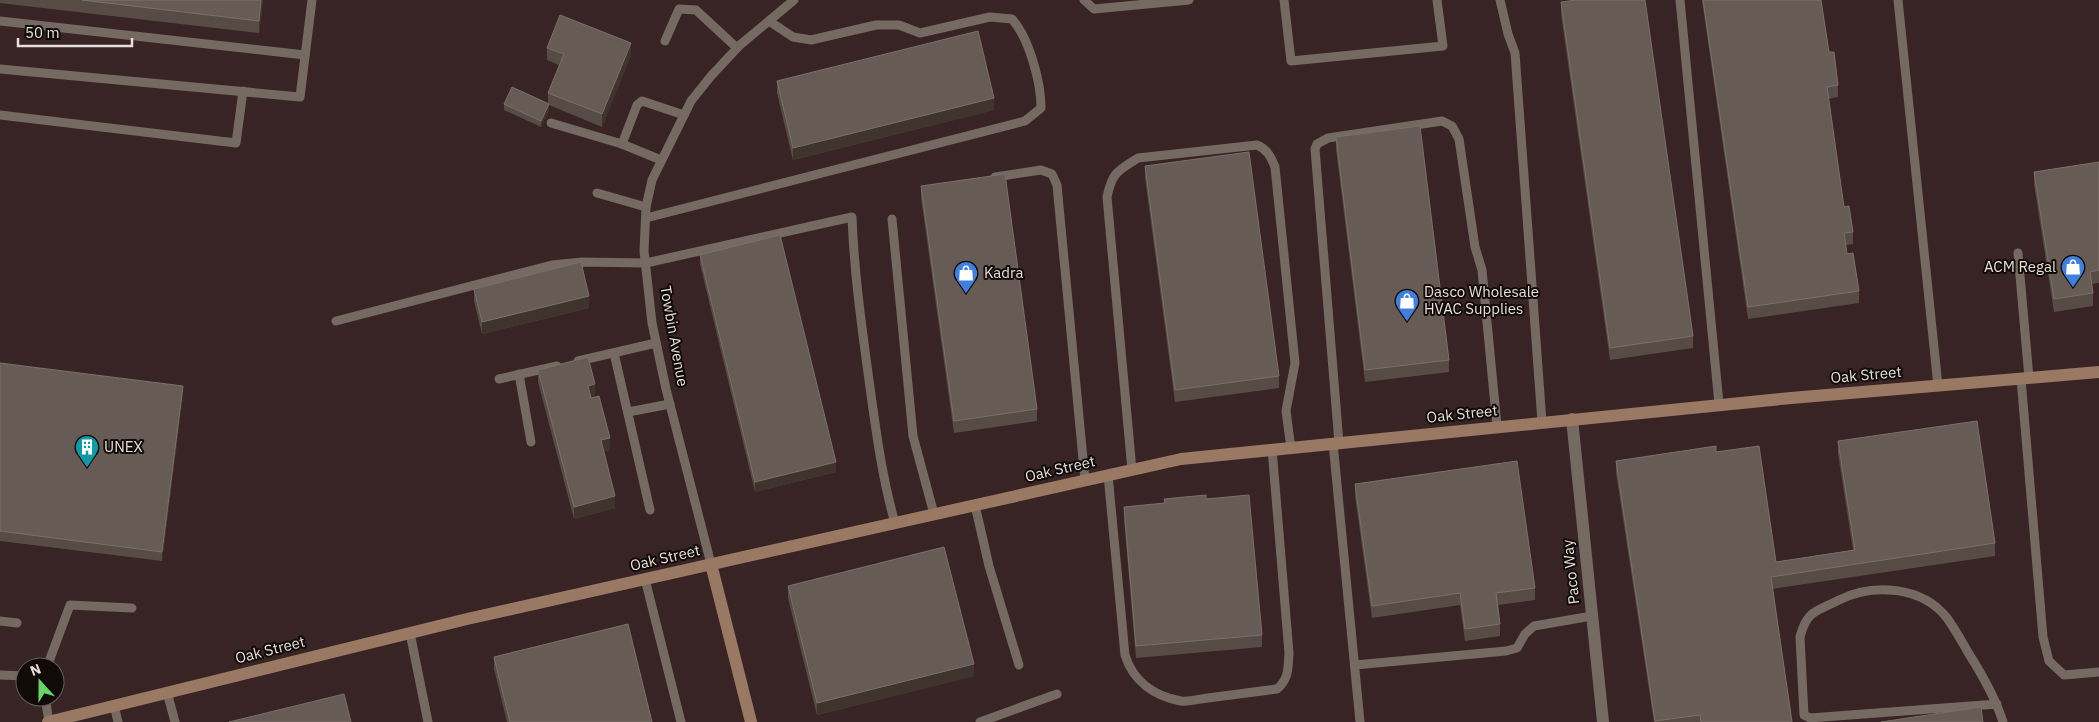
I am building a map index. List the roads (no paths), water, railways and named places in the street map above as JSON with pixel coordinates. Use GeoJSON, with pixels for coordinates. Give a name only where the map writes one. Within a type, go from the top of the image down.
{"type":"FeatureCollection","features":[{"type":"Feature","properties":{"kind":"street","name":"Oak Street"},"geometry":{"type":"LineString","coordinates":[[49,722],[410,633],[1181,459],[1719,404],[2099,372]]}},
{"type":"Feature","properties":{"kind":"street","name":"Paco Way"},"geometry":{"type":"LineString","coordinates":[[1572,419],[1603,722]]}},
{"type":"Feature","properties":{"kind":"street","name":"Towbin Avenue"},"geometry":{"type":"LineString","coordinates":[[711,564],[750,722]]}},
{"type":"Feature","properties":{"kind":"lane"},"geometry":{"type":"LineString","coordinates":[[0,69],[300,97],[312,0]]}},
{"type":"Feature","properties":{"kind":"lane","name":"Towbin Avenue"},"geometry":{"type":"LineString","coordinates":[[711,564],[670,404],[652,323],[646,263],[646,207],[652,180],[691,100],[737,48],[794,0]]}},
{"type":"Feature","properties":{"kind":"lane"},"geometry":{"type":"LineString","coordinates":[[1084,0],[1094,9],[1189,0]]}},
{"type":"Feature","properties":{"kind":"lane"},"geometry":{"type":"LineString","coordinates":[[1284,0],[1291,61],[1443,46],[1437,0]]}},
{"type":"Feature","properties":{"kind":"lane"},"geometry":{"type":"LineString","coordinates":[[1500,0],[1508,34],[1516,53],[1542,422]]}},
{"type":"Feature","properties":{"kind":"lane"},"geometry":{"type":"LineString","coordinates":[[1680,0],[1719,404]]}},
{"type":"Feature","properties":{"kind":"lane"},"geometry":{"type":"LineString","coordinates":[[1898,0],[1938,386]]}},
{"type":"Feature","properties":{"kind":"lane"},"geometry":{"type":"LineString","coordinates":[[665,41],[680,9],[696,10],[737,48]]}},
{"type":"Feature","properties":{"kind":"lane"},"geometry":{"type":"LineString","coordinates":[[646,218],[1026,121],[1041,108],[1041,91],[1021,29],[1012,19],[990,17],[920,33],[899,25],[876,25],[810,40],[793,37],[769,21]]}},
{"type":"Feature","properties":{"kind":"lane"},"geometry":{"type":"LineString","coordinates":[[0,21],[305,55]]}},
{"type":"Feature","properties":{"kind":"lane"},"geometry":{"type":"LineString","coordinates":[[0,115],[236,143],[243,91]]}},
{"type":"Feature","properties":{"kind":"lane"},"geometry":{"type":"LineString","coordinates":[[622,144],[637,105],[642,101],[684,115]]}},
{"type":"Feature","properties":{"kind":"lane"},"geometry":{"type":"LineString","coordinates":[[1360,722],[1336,443],[1315,149],[1317,144],[1328,138],[1442,121],[1452,126],[1459,139],[1475,247],[1482,270],[1497,426]]}},
{"type":"Feature","properties":{"kind":"lane"},"geometry":{"type":"LineString","coordinates":[[551,123],[622,144],[661,160]]}},
{"type":"Feature","properties":{"kind":"lane"},"geometry":{"type":"LineString","coordinates":[[1132,470],[1107,198],[1111,179],[1121,168],[1138,158],[1257,145],[1263,147],[1273,161],[1276,167],[1295,364],[1286,411],[1291,448]]}},
{"type":"Feature","properties":{"kind":"lane"},"geometry":{"type":"LineString","coordinates":[[982,179],[1041,170],[1052,174],[1057,185],[1085,480]]}},
{"type":"Feature","properties":{"kind":"lane"},"geometry":{"type":"LineString","coordinates":[[597,193],[646,207]]}},
{"type":"Feature","properties":{"kind":"lane"},"geometry":{"type":"LineString","coordinates":[[336,321],[552,265],[582,262],[646,263],[852,217],[854,268],[876,431],[886,491],[895,523]]}},
{"type":"Feature","properties":{"kind":"lane"},"geometry":{"type":"LineString","coordinates":[[892,219],[913,436],[934,514]]}},
{"type":"Feature","properties":{"kind":"lane"},"geometry":{"type":"LineString","coordinates":[[2018,253],[2043,637],[2049,662],[2064,675],[2099,672]]}},
{"type":"Feature","properties":{"kind":"lane"},"geometry":{"type":"LineString","coordinates":[[499,378],[656,344]]}},
{"type":"Feature","properties":{"kind":"lane"},"geometry":{"type":"LineString","coordinates":[[614,353],[650,510]]}},
{"type":"Feature","properties":{"kind":"lane"},"geometry":{"type":"LineString","coordinates":[[519,374],[531,442]]}},
{"type":"Feature","properties":{"kind":"lane"},"geometry":{"type":"LineString","coordinates":[[628,412],[670,404]]}},
{"type":"Feature","properties":{"kind":"lane"},"geometry":{"type":"LineString","coordinates":[[1108,475],[1125,655],[1128,666],[1137,679],[1148,689],[1183,701],[1277,689],[1284,683],[1288,672],[1289,653],[1272,449]]}},
{"type":"Feature","properties":{"kind":"lane"},"geometry":{"type":"LineString","coordinates":[[975,505],[989,566],[1019,665]]}},
{"type":"Feature","properties":{"kind":"lane"},"geometry":{"type":"LineString","coordinates":[[645,579],[681,722]]}},
{"type":"Feature","properties":{"kind":"lane"},"geometry":{"type":"LineString","coordinates":[[1997,704],[1810,718],[1804,715],[1800,637],[1803,625],[1808,616],[1852,593],[1886,589],[1910,593],[1929,602],[1946,618],[1980,671],[1997,704],[2003,722]]}},
{"type":"Feature","properties":{"kind":"lane"},"geometry":{"type":"LineString","coordinates":[[51,657],[70,606],[132,608]]}},
{"type":"Feature","properties":{"kind":"lane"},"geometry":{"type":"LineString","coordinates":[[1355,665],[1506,651],[1517,648],[1525,634],[1534,626],[1592,616]]}},
{"type":"Feature","properties":{"kind":"lane"},"geometry":{"type":"LineString","coordinates":[[0,621],[17,622]]}},
{"type":"Feature","properties":{"kind":"lane"},"geometry":{"type":"LineString","coordinates":[[410,633],[428,722]]}},
{"type":"Feature","properties":{"kind":"lane"},"geometry":{"type":"LineString","coordinates":[[0,675],[15,676]]}},
{"type":"Feature","properties":{"kind":"lane"},"geometry":{"type":"LineString","coordinates":[[167,692],[175,722]]}},
{"type":"Feature","properties":{"kind":"lane"},"geometry":{"type":"LineString","coordinates":[[980,722],[1057,694]]}},
{"type":"Feature","properties":{"kind":"lane"},"geometry":{"type":"LineString","coordinates":[[114,705],[118,722]]}},
{"type":"Feature","properties":{"kind":"lane"},"geometry":{"type":"LineString","coordinates":[[47,707],[49,722]]}},
{"type":"Feature","properties":{"kind":"place","name":"ACM Regal"},"geometry":{"type":"Point","coordinates":[2073,288]}},
{"type":"Feature","properties":{"kind":"place","name":"Kadra"},"geometry":{"type":"Point","coordinates":[966,294]}},
{"type":"Feature","properties":{"kind":"place","name":"Dasco Wholesale HVAC Supplies"},"geometry":{"type":"Point","coordinates":[1407,322]}},
{"type":"Feature","properties":{"kind":"place","name":"UNEX"},"geometry":{"type":"Point","coordinates":[87,468]}}]}
